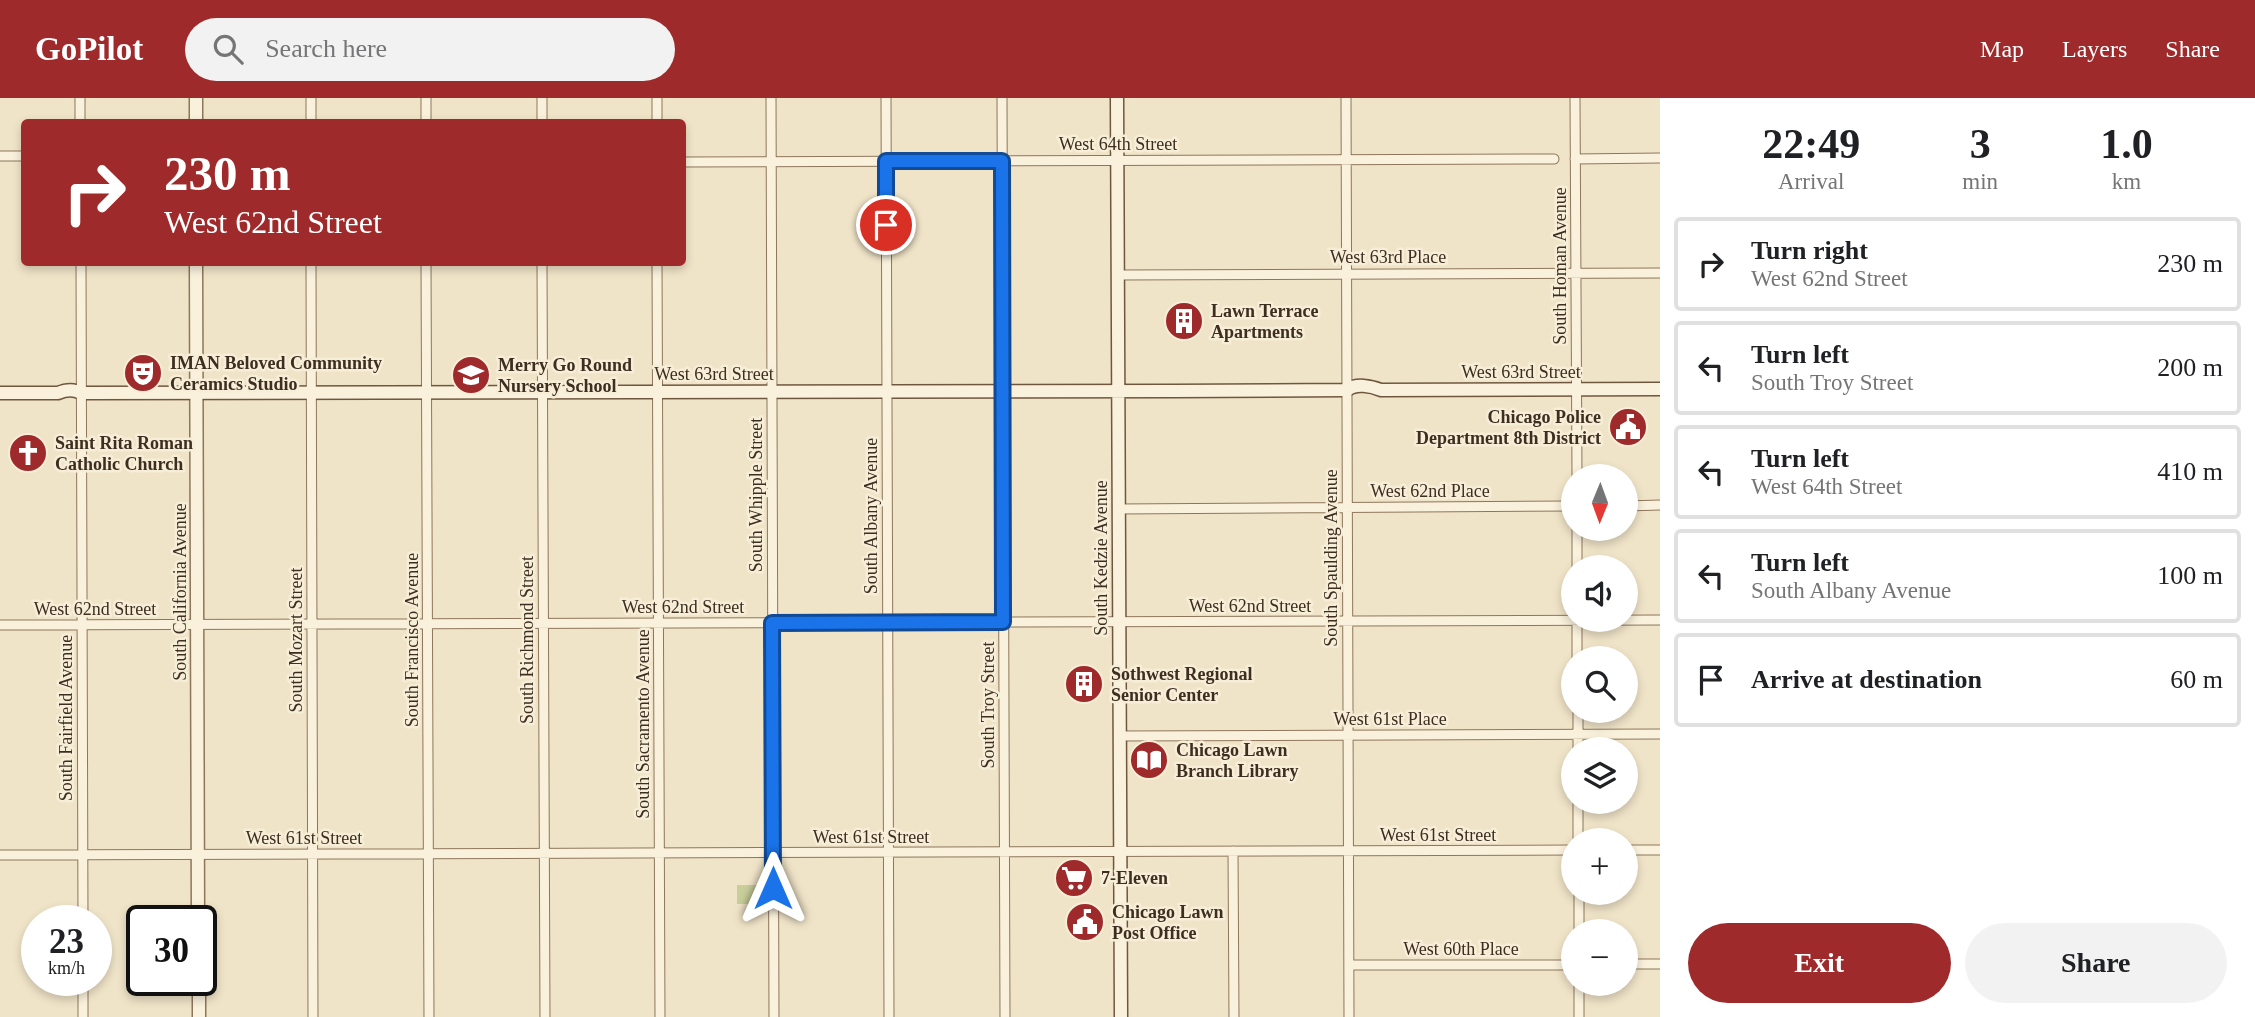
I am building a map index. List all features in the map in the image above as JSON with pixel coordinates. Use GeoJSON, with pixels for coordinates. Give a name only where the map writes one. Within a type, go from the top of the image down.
{"type":"FeatureCollection","features":[{"type":"Feature","properties":{"kind":"main road"},"geometry":{"type":"LineString","coordinates":[[196,98],[196,119]]}},
{"type":"Feature","properties":{"kind":"main road","name":"South Kedzie Avenue"},"geometry":{"type":"LineString","coordinates":[[1117,98],[1121,1017]]}},
{"type":"Feature","properties":{"kind":"main road","name":"South California Avenue"},"geometry":{"type":"LineString","coordinates":[[196,266],[198,905]]}},
{"type":"Feature","properties":{"kind":"main road","name":"West 63rd Street"},"geometry":{"type":"LineString","coordinates":[[0,394],[58,393],[64,398],[78,397],[81,393],[1347,390],[1353,394],[1374,394],[1381,390],[1660,389]]}},
{"type":"Feature","properties":{"kind":"main road"},"geometry":{"type":"LineString","coordinates":[[199,996],[199,1017]]}},
{"type":"Feature","properties":{"kind":"street"},"geometry":{"type":"LineString","coordinates":[[80,98],[80,119]]}},
{"type":"Feature","properties":{"kind":"street"},"geometry":{"type":"LineString","coordinates":[[310,98],[311,119]]}},
{"type":"Feature","properties":{"kind":"street"},"geometry":{"type":"LineString","coordinates":[[426,98],[426,119]]}},
{"type":"Feature","properties":{"kind":"street"},"geometry":{"type":"LineString","coordinates":[[542,98],[542,119]]}},
{"type":"Feature","properties":{"kind":"street"},"geometry":{"type":"LineString","coordinates":[[657,98],[657,119]]}},
{"type":"Feature","properties":{"kind":"street","name":"South Whipple Street"},"geometry":{"type":"LineString","coordinates":[[771,98],[774,1017]]}},
{"type":"Feature","properties":{"kind":"street","name":"South Albany Avenue"},"geometry":{"type":"LineString","coordinates":[[886,98],[889,1017]]}},
{"type":"Feature","properties":{"kind":"street","name":"South Troy Street"},"geometry":{"type":"LineString","coordinates":[[1002,98],[1005,1017]]}},
{"type":"Feature","properties":{"kind":"street","name":"South Spaulding Avenue"},"geometry":{"type":"LineString","coordinates":[[1346,98],[1349,1017]]}},
{"type":"Feature","properties":{"kind":"street","name":"South Homan Avenue"},"geometry":{"type":"LineString","coordinates":[[1575,98],[1577,464]]}},
{"type":"Feature","properties":{"kind":"street"},"geometry":{"type":"LineString","coordinates":[[0,156],[21,156]]}},
{"type":"Feature","properties":{"kind":"street"},"geometry":{"type":"LineString","coordinates":[[1575,159],[1660,158]]}},
{"type":"Feature","properties":{"kind":"street","name":"West 64th Street"},"geometry":{"type":"LineString","coordinates":[[686,162],[1554,159]]}},
{"type":"Feature","properties":{"kind":"street","name":"South Fairfield Avenue"},"geometry":{"type":"LineString","coordinates":[[81,266],[83,905]]}},
{"type":"Feature","properties":{"kind":"street","name":"South Mozart Street"},"geometry":{"type":"LineString","coordinates":[[311,266],[313,1017]]}},
{"type":"Feature","properties":{"kind":"street","name":"South Francisco Avenue"},"geometry":{"type":"LineString","coordinates":[[426,266],[429,1017]]}},
{"type":"Feature","properties":{"kind":"street","name":"South Richmond Street"},"geometry":{"type":"LineString","coordinates":[[542,266],[545,1017]]}},
{"type":"Feature","properties":{"kind":"street","name":"South Sacramento Avenue"},"geometry":{"type":"LineString","coordinates":[[657,266],[660,1017]]}},
{"type":"Feature","properties":{"kind":"street","name":"West 63rd Place"},"geometry":{"type":"LineString","coordinates":[[1117,275],[1660,273]]}},
{"type":"Feature","properties":{"kind":"street","name":"West 62nd Place"},"geometry":{"type":"LineString","coordinates":[[1118,509],[1561,506]]}},
{"type":"Feature","properties":{"kind":"street"},"geometry":{"type":"LineString","coordinates":[[1638,506],[1660,506]]}},
{"type":"Feature","properties":{"kind":"street","name":"West 62nd Street"},"geometry":{"type":"LineString","coordinates":[[0,625],[1561,620]]}},
{"type":"Feature","properties":{"kind":"street","name":"West 62nd Street"},"geometry":{"type":"LineString","coordinates":[[1638,620],[1660,620]]}},
{"type":"Feature","properties":{"kind":"street"},"geometry":{"type":"LineString","coordinates":[[1578,723],[1578,734]]}},
{"type":"Feature","properties":{"kind":"street","name":"West 61st Place"},"geometry":{"type":"LineString","coordinates":[[1119,736],[1660,734]]}},
{"type":"Feature","properties":{"kind":"street","name":"West 61st Street"},"geometry":{"type":"LineString","coordinates":[[0,855],[1561,850]]}},
{"type":"Feature","properties":{"kind":"street"},"geometry":{"type":"LineString","coordinates":[[1638,850],[1660,850]]}},
{"type":"Feature","properties":{"kind":"street"},"geometry":{"type":"LineString","coordinates":[[1233,851],[1234,1017]]}},
{"type":"Feature","properties":{"kind":"street"},"geometry":{"type":"LineString","coordinates":[[1638,964],[1660,964]]}},
{"type":"Feature","properties":{"kind":"street","name":"West 60th Place"},"geometry":{"type":"LineString","coordinates":[[1349,965],[1561,965]]}},
{"type":"Feature","properties":{"kind":"street"},"geometry":{"type":"LineString","coordinates":[[83,996],[83,1017]]}},
{"type":"Feature","properties":{"kind":"street"},"geometry":{"type":"LineString","coordinates":[[1579,996],[1579,1017]]}},
{"type":"Feature","properties":{"kind":"green space"},"geometry":{"type":"Polygon","coordinates":[[[737,885],[763,885],[763,904],[737,904],[737,885]]]}},
{"type":"Feature","properties":{"kind":"place","name":"Lawn Terrace Apartments"},"geometry":{"type":"Point","coordinates":[1184,321]}},
{"type":"Feature","properties":{"kind":"place","name":"IMAN Beloved Community Ceramics Studio"},"geometry":{"type":"Point","coordinates":[143,373]}},
{"type":"Feature","properties":{"kind":"place","name":"Merry Go Round Nursery School"},"geometry":{"type":"Point","coordinates":[471,375]}},
{"type":"Feature","properties":{"kind":"place","name":"Chicago Police Department 8th District"},"geometry":{"type":"Point","coordinates":[1628,427]}},
{"type":"Feature","properties":{"kind":"place","name":"Saint Rita Roman Catholic Church"},"geometry":{"type":"Point","coordinates":[28,453]}},
{"type":"Feature","properties":{"kind":"place","name":"Sothwest Regional Senior Center"},"geometry":{"type":"Point","coordinates":[1084,684]}},
{"type":"Feature","properties":{"kind":"place","name":"Chicago Lawn Branch Library"},"geometry":{"type":"Point","coordinates":[1149,760]}},
{"type":"Feature","properties":{"kind":"place","name":"7-Eleven"},"geometry":{"type":"Point","coordinates":[1074,878]}},
{"type":"Feature","properties":{"kind":"place","name":"Chicago Lawn Post Office"},"geometry":{"type":"Point","coordinates":[1085,922]}},
{"type":"Feature","properties":{"kind":"route"},"geometry":{"type":"LineString","coordinates":[[773,888],[772,623],[1003,622],[1002,161],[886,161],[886,225]]}}]}
